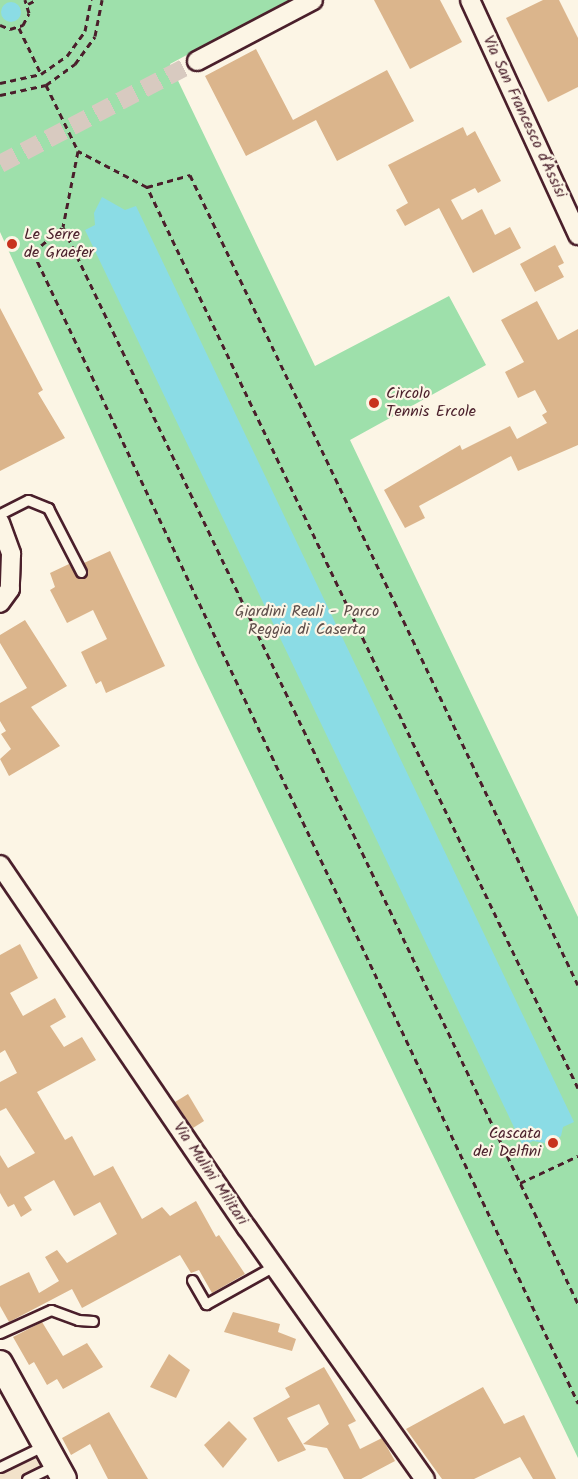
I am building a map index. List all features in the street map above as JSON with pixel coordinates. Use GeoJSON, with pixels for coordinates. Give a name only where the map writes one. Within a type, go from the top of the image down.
{"type":"FeatureCollection","features":[{"type":"Feature","properties":{"kind":"street"},"geometry":{"type":"LineString","coordinates":[[197,61],[313,0]]}},
{"type":"Feature","properties":{"kind":"street","name":"Via San Francesco d'Assisi"},"geometry":{"type":"LineString","coordinates":[[470,0],[578,235]]}},
{"type":"Feature","properties":{"kind":"street"},"geometry":{"type":"LineString","coordinates":[[0,524],[11,554],[9,589],[0,603]]}},
{"type":"Feature","properties":{"kind":"street","name":"Via Mulini Militari"},"geometry":{"type":"LineString","coordinates":[[0,865],[274,1266],[425,1479]]}},
{"type":"Feature","properties":{"kind":"street"},"geometry":{"type":"LineString","coordinates":[[0,1363],[55,1463]]}},
{"type":"Feature","properties":{"kind":"lane"},"geometry":{"type":"LineString","coordinates":[[0,514],[28,500],[48,508],[81,572]]}},
{"type":"Feature","properties":{"kind":"lane"},"geometry":{"type":"LineString","coordinates":[[192,1280],[206,1304],[274,1266]]}},
{"type":"Feature","properties":{"kind":"lane"},"geometry":{"type":"LineString","coordinates":[[0,1333],[51,1310],[78,1320],[93,1321]]}},
{"type":"Feature","properties":{"kind":"lane"},"geometry":{"type":"LineString","coordinates":[[0,1467],[55,1463]]}},
{"type":"Feature","properties":{"kind":"lane"},"geometry":{"type":"LineString","coordinates":[[27,1479],[55,1463]]}},
{"type":"Feature","properties":{"kind":"path"},"geometry":{"type":"LineString","coordinates":[[19,28],[28,18],[26,2],[36,0]]}},
{"type":"Feature","properties":{"kind":"path"},"geometry":{"type":"LineString","coordinates":[[0,83],[42,74],[77,44],[89,17],[91,0]]}},
{"type":"Feature","properties":{"kind":"path"},"geometry":{"type":"LineString","coordinates":[[0,94],[46,85],[68,70],[86,51],[100,20],[102,0]]}},
{"type":"Feature","properties":{"kind":"path"},"geometry":{"type":"LineString","coordinates":[[0,25],[19,28]]}},
{"type":"Feature","properties":{"kind":"path"},"geometry":{"type":"LineString","coordinates":[[19,28],[42,74]]}},
{"type":"Feature","properties":{"kind":"path"},"geometry":{"type":"LineString","coordinates":[[46,85],[78,151],[147,187],[578,1088]]}},
{"type":"Feature","properties":{"kind":"path"},"geometry":{"type":"LineString","coordinates":[[78,151],[63,227],[578,1304]]}},
{"type":"Feature","properties":{"kind":"path"},"geometry":{"type":"LineString","coordinates":[[147,187],[190,175],[578,985]]}},
{"type":"Feature","properties":{"kind":"path"},"geometry":{"type":"LineString","coordinates":[[63,227],[33,252],[578,1403]]}},
{"type":"Feature","properties":{"kind":"path"},"geometry":{"type":"LineString","coordinates":[[520,1183],[578,1156]]}},
{"type":"Feature","properties":{"kind":"shaded area"},"geometry":{"type":"Polygon","coordinates":[[[33,1446],[52,1479],[0,1479],[0,1462],[33,1446]]]}},
{"type":"Feature","properties":{"kind":"green space","name":"Giardini Reali - Parco Reggia di Caserta"},"geometry":{"type":"Polygon","coordinates":[[[0,0],[289,0],[170,64],[315,366],[449,296],[486,365],[350,440],[578,917],[578,1458],[197,663],[0,232],[0,0]]]}},
{"type":"Feature","properties":{"kind":"water"},"geometry":{"type":"Polygon","coordinates":[[[11,2],[18,5],[21,12],[18,19],[11,22],[4,19],[1,12],[4,5],[11,2]]]}},
{"type":"Feature","properties":{"kind":"water"},"geometry":{"type":"Polygon","coordinates":[[[102,197],[125,210],[136,206],[574,1122],[563,1127],[561,1136],[551,1144],[533,1141],[523,1146],[85,230],[95,225],[94,213],[102,197]]]}},
{"type":"Feature","properties":{"kind":"building"},"geometry":{"type":"Polygon","coordinates":[[[374,0],[440,0],[462,42],[410,69],[374,0]]]}},
{"type":"Feature","properties":{"kind":"building"},"geometry":{"type":"Polygon","coordinates":[[[543,0],[559,0],[578,38],[578,87],[548,102],[506,18],[543,0]]]}},
{"type":"Feature","properties":{"kind":"building"},"geometry":{"type":"Polygon","coordinates":[[[256,49],[293,120],[387,70],[414,121],[337,161],[316,120],[246,156],[205,76],[256,49]]]}},
{"type":"Feature","properties":{"kind":"building"},"geometry":{"type":"Polygon","coordinates":[[[463,127],[467,136],[475,131],[501,181],[478,193],[475,188],[451,200],[462,220],[482,209],[495,235],[510,227],[521,248],[473,273],[439,208],[405,226],[396,210],[408,203],[388,165],[463,127]]]}},
{"type":"Feature","properties":{"kind":"building"},"geometry":{"type":"Polygon","coordinates":[[[555,245],[564,263],[558,266],[564,277],[535,292],[520,264],[555,245]]]}},
{"type":"Feature","properties":{"kind":"building"},"geometry":{"type":"Polygon","coordinates":[[[537,301],[558,340],[578,329],[578,445],[518,471],[511,456],[419,506],[425,518],[405,528],[384,490],[460,445],[462,450],[510,426],[517,439],[547,423],[542,415],[547,412],[535,390],[518,398],[505,372],[524,362],[501,320],[537,301]]]}},
{"type":"Feature","properties":{"kind":"building"},"geometry":{"type":"Polygon","coordinates":[[[0,308],[43,390],[38,393],[65,438],[0,471],[0,308]]]}},
{"type":"Feature","properties":{"kind":"building"},"geometry":{"type":"Polygon","coordinates":[[[110,551],[165,666],[106,693],[101,681],[96,684],[81,652],[107,639],[93,610],[67,623],[50,590],[55,587],[50,573],[69,564],[77,577],[84,578],[88,572],[84,563],[110,551]]]}},
{"type":"Feature","properties":{"kind":"building"},"geometry":{"type":"Polygon","coordinates":[[[25,620],[67,686],[31,707],[60,746],[9,776],[0,759],[11,749],[1,734],[6,731],[0,721],[0,703],[27,688],[0,643],[0,635],[25,620]]]}},
{"type":"Feature","properties":{"kind":"building"},"geometry":{"type":"Polygon","coordinates":[[[20,944],[38,978],[10,993],[23,1016],[55,998],[66,1017],[50,1026],[64,1047],[82,1037],[96,1060],[37,1092],[65,1140],[72,1136],[94,1176],[113,1166],[142,1219],[162,1207],[170,1216],[196,1201],[216,1237],[219,1235],[245,1274],[212,1293],[199,1270],[191,1273],[180,1255],[82,1308],[72,1289],[9,1322],[0,1306],[0,1286],[29,1272],[39,1293],[59,1281],[45,1257],[57,1250],[67,1263],[117,1234],[100,1202],[74,1216],[54,1180],[24,1197],[32,1210],[21,1217],[14,1204],[8,1207],[0,1193],[0,1155],[8,1168],[35,1153],[6,1108],[0,1111],[0,1082],[17,1073],[5,1050],[0,1053],[0,955],[20,944]]]}},
{"type":"Feature","properties":{"kind":"building"},"geometry":{"type":"Polygon","coordinates":[[[188,1094],[204,1121],[193,1128],[175,1102],[188,1094]]]}},
{"type":"Feature","properties":{"kind":"building"},"geometry":{"type":"Polygon","coordinates":[[[233,1312],[280,1324],[278,1332],[296,1339],[292,1351],[224,1332],[233,1312]]]}},
{"type":"Feature","properties":{"kind":"building"},"geometry":{"type":"Polygon","coordinates":[[[42,1322],[63,1356],[87,1343],[103,1367],[63,1389],[57,1379],[47,1385],[34,1362],[29,1365],[13,1337],[42,1322]]]}},
{"type":"Feature","properties":{"kind":"building"},"geometry":{"type":"Polygon","coordinates":[[[169,1354],[190,1370],[176,1398],[150,1387],[169,1354]]]}},
{"type":"Feature","properties":{"kind":"building"},"geometry":{"type":"Polygon","coordinates":[[[324,1367],[356,1421],[348,1425],[360,1449],[382,1438],[395,1461],[361,1479],[344,1479],[327,1448],[303,1444],[329,1424],[319,1404],[287,1418],[306,1450],[278,1462],[253,1418],[290,1397],[285,1388],[324,1367]]]}},
{"type":"Feature","properties":{"kind":"building"},"geometry":{"type":"Polygon","coordinates":[[[483,1387],[504,1424],[524,1415],[556,1479],[533,1479],[520,1457],[474,1479],[442,1479],[406,1429],[483,1387]]]}},
{"type":"Feature","properties":{"kind":"building"},"geometry":{"type":"Polygon","coordinates":[[[109,1412],[148,1479],[108,1479],[90,1444],[71,1455],[62,1438],[109,1412]]]}},
{"type":"Feature","properties":{"kind":"building"},"geometry":{"type":"Polygon","coordinates":[[[229,1421],[247,1439],[223,1468],[204,1445],[229,1421]]]}},
{"type":"Feature","properties":{"kind":"tunnel"},"geometry":{"type":"LineString","coordinates":[[0,164],[197,61]]}},
{"type":"Feature","properties":{"kind":"place","name":"Le Serre de Graefer"},"geometry":{"type":"Point","coordinates":[12,244]}},
{"type":"Feature","properties":{"kind":"place","name":"Circolo Tennis Ercole"},"geometry":{"type":"Point","coordinates":[374,403]}},
{"type":"Feature","properties":{"kind":"place","name":"Cascata dei Delfini"},"geometry":{"type":"Point","coordinates":[553,1143]}}]}
